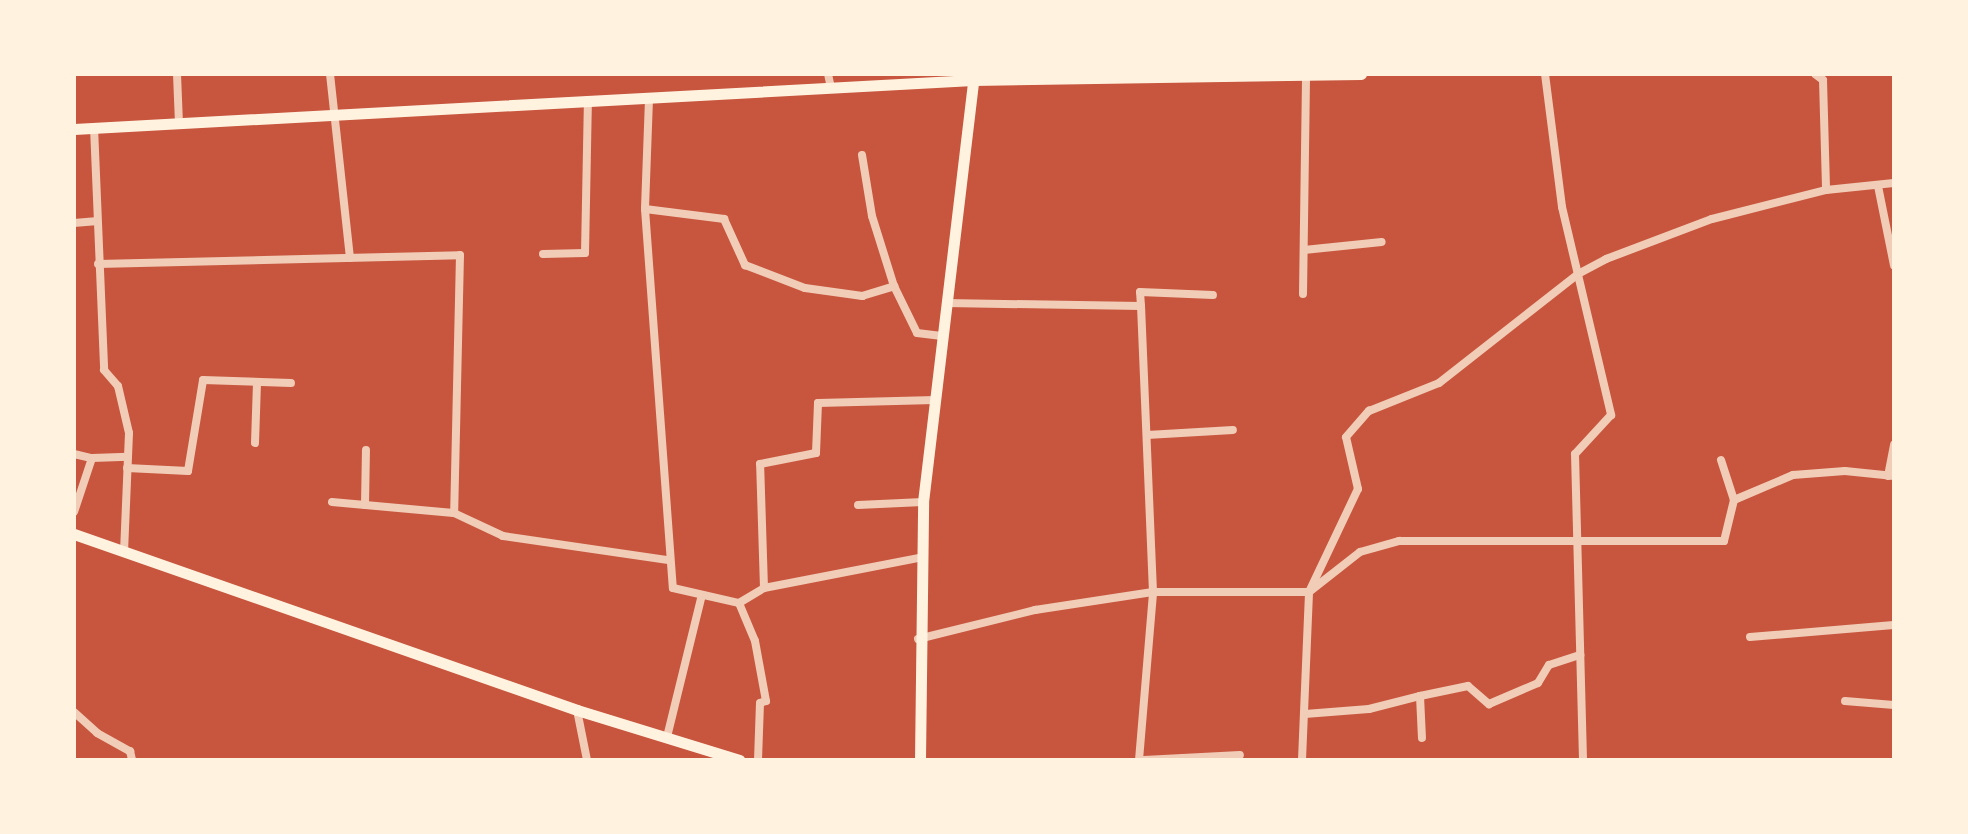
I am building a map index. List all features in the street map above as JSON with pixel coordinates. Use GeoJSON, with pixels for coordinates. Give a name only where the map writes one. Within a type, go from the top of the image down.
{"type":"FeatureCollection","features":[{"type":"Feature","properties":{"kind":"main road"},"geometry":{"type":"LineString","coordinates":[[74,129],[973,80],[1361,74]]}},
{"type":"Feature","properties":{"kind":"main road"},"geometry":{"type":"LineString","coordinates":[[920,760],[917,639],[923,502],[973,80]]}},
{"type":"Feature","properties":{"kind":"main road"},"geometry":{"type":"LineString","coordinates":[[74,534],[577,710],[740,760]]}},
{"type":"Feature","properties":{"kind":"street"},"geometry":{"type":"LineString","coordinates":[[177,74],[179,123]]}},
{"type":"Feature","properties":{"kind":"street"},"geometry":{"type":"LineString","coordinates":[[330,74],[350,258]]}},
{"type":"Feature","properties":{"kind":"street"},"geometry":{"type":"LineString","coordinates":[[828,74],[831,88]]}},
{"type":"Feature","properties":{"kind":"street"},"geometry":{"type":"LineString","coordinates":[[1545,74],[1562,207],[1611,415],[1575,454],[1583,760]]}},
{"type":"Feature","properties":{"kind":"street"},"geometry":{"type":"LineString","coordinates":[[1815,74],[1823,80],[1826,190]]}},
{"type":"Feature","properties":{"kind":"street"},"geometry":{"type":"LineString","coordinates":[[1303,294],[1306,75]]}},
{"type":"Feature","properties":{"kind":"street"},"geometry":{"type":"LineString","coordinates":[[649,99],[645,209],[668,560],[673,588],[739,603],[764,588],[919,558]]}},
{"type":"Feature","properties":{"kind":"street"},"geometry":{"type":"LineString","coordinates":[[543,254],[585,253],[588,100]]}},
{"type":"Feature","properties":{"kind":"street"},"geometry":{"type":"LineString","coordinates":[[94,127],[95,221],[104,370],[118,386],[129,433],[124,551]]}},
{"type":"Feature","properties":{"kind":"street"},"geometry":{"type":"LineString","coordinates":[[862,155],[872,216],[894,286],[917,333],[942,336]]}},
{"type":"Feature","properties":{"kind":"street"},"geometry":{"type":"LineString","coordinates":[[1302,760],[1309,592],[1358,489],[1346,437],[1369,411],[1439,383],[1578,274],[1712,219],[1826,190],[1894,183]]}},
{"type":"Feature","properties":{"kind":"street"},"geometry":{"type":"LineString","coordinates":[[1878,186],[1894,265]]}},
{"type":"Feature","properties":{"kind":"street"},"geometry":{"type":"LineString","coordinates":[[645,209],[724,219],[745,265],[805,288],[862,296],[894,286]]}},
{"type":"Feature","properties":{"kind":"street"},"geometry":{"type":"LineString","coordinates":[[74,223],[95,221]]}},
{"type":"Feature","properties":{"kind":"street"},"geometry":{"type":"LineString","coordinates":[[1304,250],[1382,242]]}},
{"type":"Feature","properties":{"kind":"street"},"geometry":{"type":"LineString","coordinates":[[98,264],[460,255],[454,513]]}},
{"type":"Feature","properties":{"kind":"street"},"geometry":{"type":"LineString","coordinates":[[1213,295],[1140,292],[1153,592],[1142,760],[1240,755]]}},
{"type":"Feature","properties":{"kind":"street"},"geometry":{"type":"LineString","coordinates":[[946,303],[1141,306]]}},
{"type":"Feature","properties":{"kind":"street"},"geometry":{"type":"LineString","coordinates":[[127,468],[188,471],[203,380],[291,383]]}},
{"type":"Feature","properties":{"kind":"street"},"geometry":{"type":"LineString","coordinates":[[255,443],[257,382]]}},
{"type":"Feature","properties":{"kind":"street"},"geometry":{"type":"LineString","coordinates":[[764,588],[760,464],[816,453],[818,403],[935,400]]}},
{"type":"Feature","properties":{"kind":"street"},"geometry":{"type":"LineString","coordinates":[[1147,435],[1233,430]]}},
{"type":"Feature","properties":{"kind":"street"},"geometry":{"type":"LineString","coordinates":[[1734,500],[1793,475],[1845,471],[1891,476],[1894,445]]}},
{"type":"Feature","properties":{"kind":"street"},"geometry":{"type":"LineString","coordinates":[[365,505],[366,450]]}},
{"type":"Feature","properties":{"kind":"street"},"geometry":{"type":"LineString","coordinates":[[74,454],[92,458],[128,457]]}},
{"type":"Feature","properties":{"kind":"street"},"geometry":{"type":"LineString","coordinates":[[74,512],[92,458]]}},
{"type":"Feature","properties":{"kind":"street"},"geometry":{"type":"LineString","coordinates":[[917,639],[1035,610],[1153,592],[1309,592],[1360,552],[1399,541],[1576,544],[1724,541],[1734,500],[1721,460]]}},
{"type":"Feature","properties":{"kind":"street"},"geometry":{"type":"LineString","coordinates":[[332,502],[454,513],[503,536],[668,560]]}},
{"type":"Feature","properties":{"kind":"street"},"geometry":{"type":"LineString","coordinates":[[858,505],[923,502]]}},
{"type":"Feature","properties":{"kind":"street"},"geometry":{"type":"LineString","coordinates":[[667,737],[702,595]]}},
{"type":"Feature","properties":{"kind":"street"},"geometry":{"type":"LineString","coordinates":[[739,603],[755,641],[766,701],[760,703],[758,760]]}},
{"type":"Feature","properties":{"kind":"street"},"geometry":{"type":"LineString","coordinates":[[1750,637],[1894,625]]}},
{"type":"Feature","properties":{"kind":"street"},"geometry":{"type":"LineString","coordinates":[[1305,714],[1369,709],[1468,686],[1489,704],[1538,683],[1549,665],[1580,655]]}},
{"type":"Feature","properties":{"kind":"street"},"geometry":{"type":"LineString","coordinates":[[1420,696],[1422,738]]}},
{"type":"Feature","properties":{"kind":"street"},"geometry":{"type":"LineString","coordinates":[[1845,701],[1894,705]]}},
{"type":"Feature","properties":{"kind":"street"},"geometry":{"type":"LineString","coordinates":[[577,710],[587,760]]}},
{"type":"Feature","properties":{"kind":"street"},"geometry":{"type":"LineString","coordinates":[[74,712],[97,733],[130,751],[132,760]]}}]}
